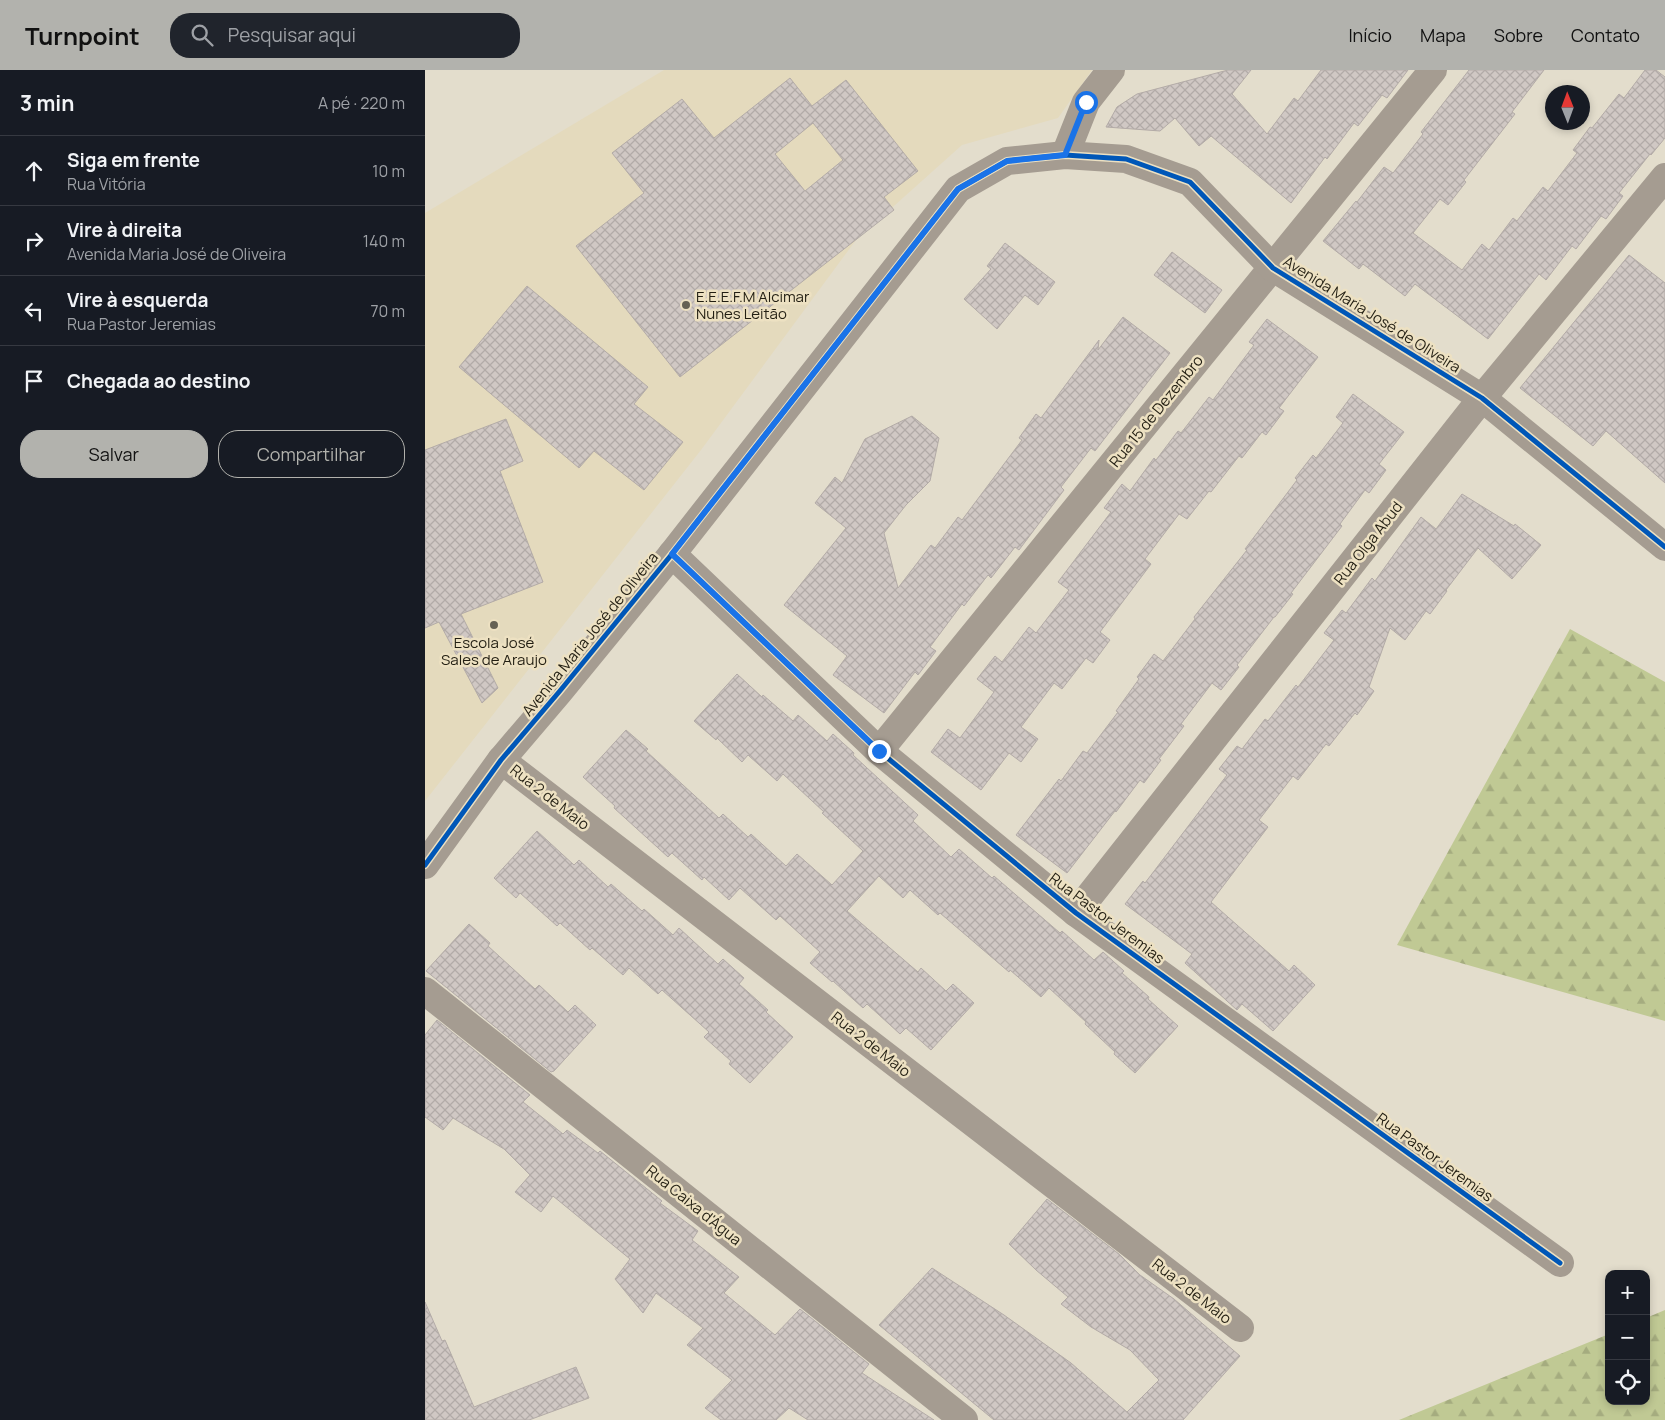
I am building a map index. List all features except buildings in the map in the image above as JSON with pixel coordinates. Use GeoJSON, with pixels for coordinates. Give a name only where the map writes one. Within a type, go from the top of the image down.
{"type":"FeatureCollection","features":[{"type":"Feature","properties":{"kind":"street"},"geometry":{"type":"LineString","coordinates":[[1065,155],[1086,102],[1111,70]]}},
{"type":"Feature","properties":{"kind":"street","name":"Rua 15 de Dezembro"},"geometry":{"type":"LineString","coordinates":[[879,751],[1433,70]]}},
{"type":"Feature","properties":{"kind":"street","name":"Avenida Maria José de Oliveira"},"geometry":{"type":"LineString","coordinates":[[425,865],[501,760],[672,554],[958,189],[1007,161],[1065,155],[1126,159],[1191,182],[1273,268],[1482,398],[1665,545]]}},
{"type":"Feature","properties":{"kind":"street","name":"Rua Olga Abud"},"geometry":{"type":"LineString","coordinates":[[1076,913],[1482,398],[1665,177]]}},
{"type":"Feature","properties":{"kind":"street","name":"Rua Pastor Jeremias"},"geometry":{"type":"LineString","coordinates":[[672,554],[879,751],[1076,913],[1560,1263]]}},
{"type":"Feature","properties":{"kind":"street","name":"Rua 2 de Maio"},"geometry":{"type":"LineString","coordinates":[[501,760],[1240,1328]]}},
{"type":"Feature","properties":{"kind":"street","name":"Rua Caixa d'Água"},"geometry":{"type":"LineString","coordinates":[[425,991],[964,1420]]}},
{"type":"Feature","properties":{"kind":"shaded area"},"geometry":{"type":"Polygon","coordinates":[[[664,70],[1092,70],[1058,118],[962,145],[856,240],[701,450],[425,801],[425,213],[664,70]]]}},
{"type":"Feature","properties":{"kind":"green space"},"geometry":{"type":"Polygon","coordinates":[[[1570,629],[1665,682],[1665,1021],[1397,945],[1570,629]]]}},
{"type":"Feature","properties":{"kind":"green space"},"geometry":{"type":"Polygon","coordinates":[[[1665,1310],[1665,1420],[1399,1420],[1605,1336],[1605,1405],[1650,1405],[1650,1316],[1665,1310]]]}},
{"type":"Feature","properties":{"kind":"cycle path"},"geometry":{"type":"LineString","coordinates":[[425,865],[501,760],[672,554],[958,189],[1007,161],[1065,155],[1126,159],[1190,182],[1273,268],[1482,398],[1665,547]]}},
{"type":"Feature","properties":{"kind":"cycle path"},"geometry":{"type":"LineString","coordinates":[[672,554],[879,751],[1076,913],[1560,1263]]}},
{"type":"Feature","properties":{"kind":"place","name":"E.E.E.F.M Alcimar Nunes Leitão"},"geometry":{"type":"Point","coordinates":[686,305]}},
{"type":"Feature","properties":{"kind":"place","name":"Escola José Sales de Araujo"},"geometry":{"type":"Point","coordinates":[494,625]}},
{"type":"Feature","properties":{"kind":"route"},"geometry":{"type":"LineString","coordinates":[[879,751],[672,554],[958,189],[1007,161],[1065,155],[1086,102]]}}]}
